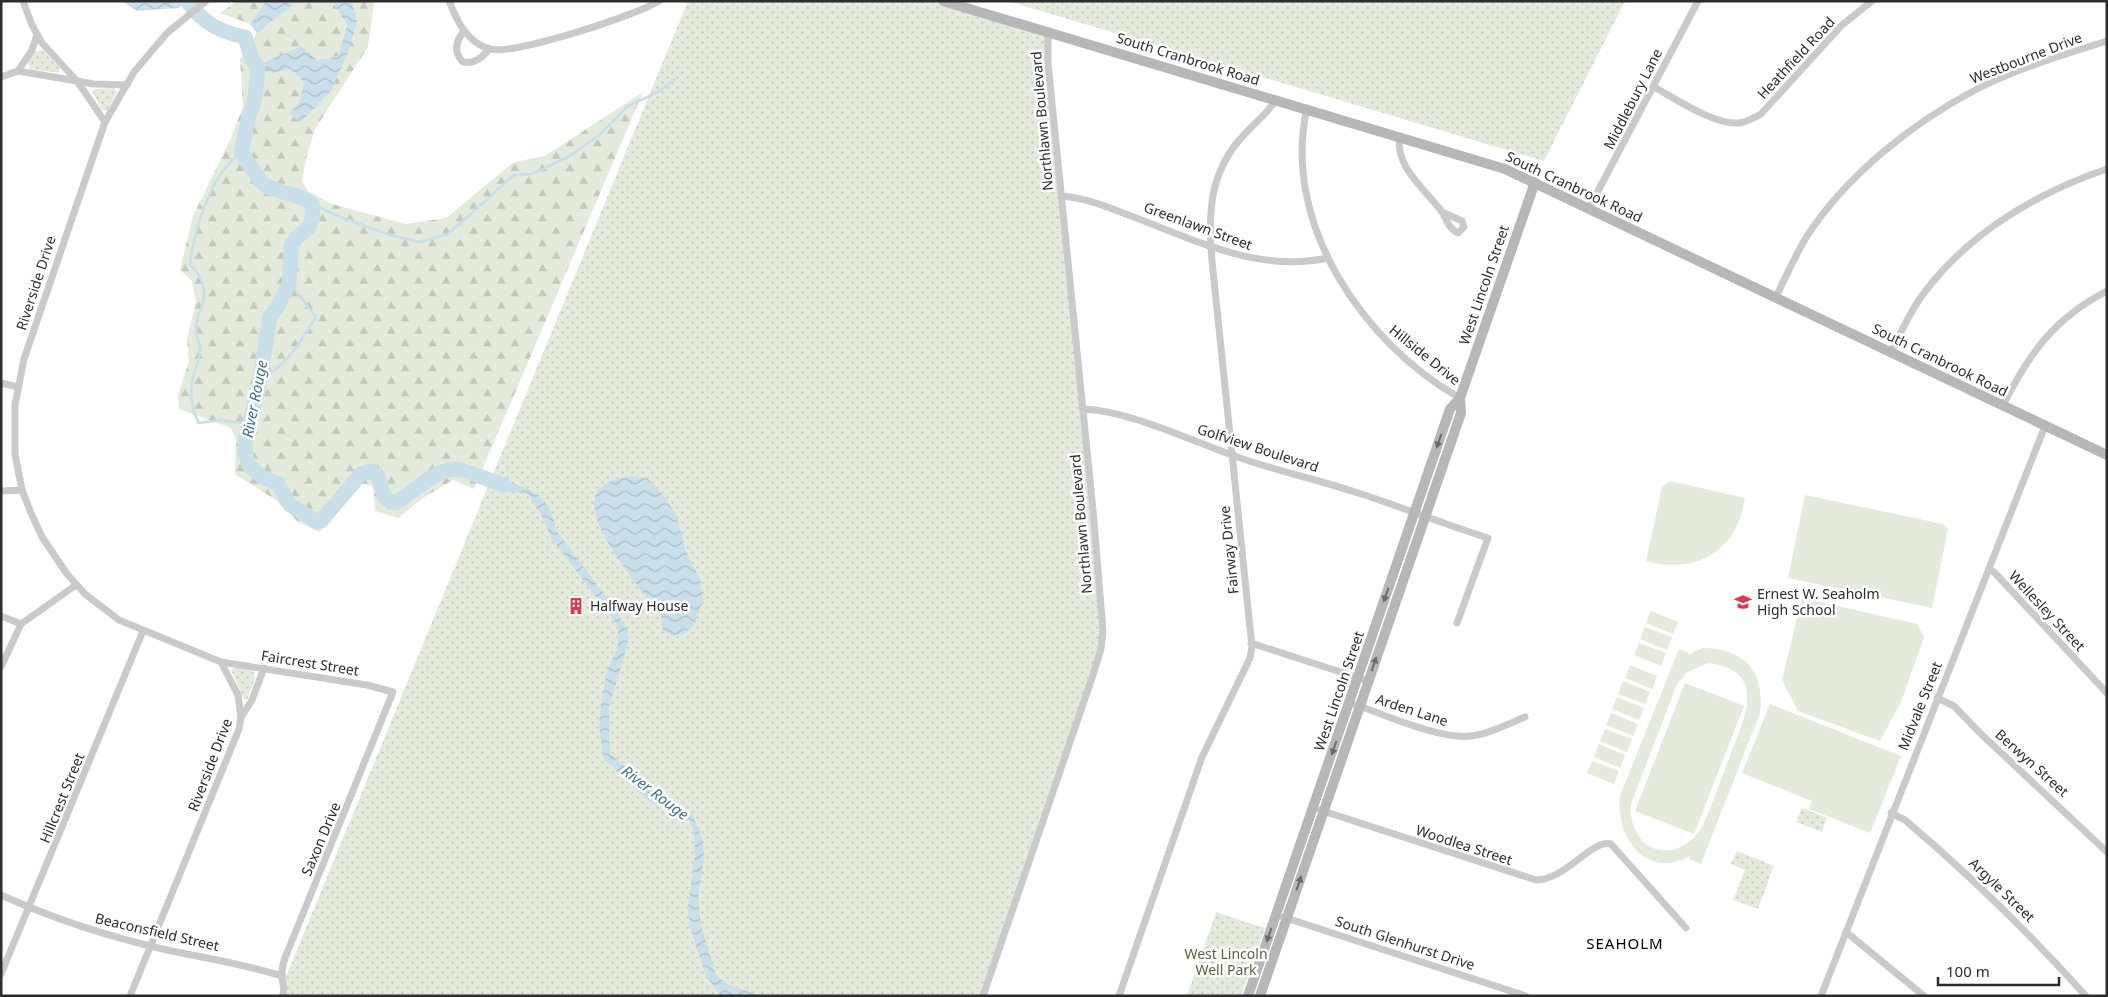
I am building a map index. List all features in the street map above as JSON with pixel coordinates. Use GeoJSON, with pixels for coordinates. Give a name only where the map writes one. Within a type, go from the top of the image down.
{"type":"FeatureCollection","features":[{"type":"Feature","properties":{"kind":"street"},"geometry":{"type":"LineString","coordinates":[[23,1],[37,35],[47,50],[76,81],[106,122]]}},
{"type":"Feature","properties":{"kind":"street","name":"Riverside Drive"},"geometry":{"type":"LineString","coordinates":[[130,996],[224,765],[241,717],[238,695],[221,662],[143,631],[106,611],[76,585],[57,561],[42,537],[22,490],[14,429],[18,387],[24,359],[52,272],[106,122],[134,72],[167,33],[206,1]]}},
{"type":"Feature","properties":{"kind":"street"},"geometry":{"type":"LineString","coordinates":[[449,1],[464,31],[475,42],[489,49],[502,51],[532,45],[617,19],[659,1]]}},
{"type":"Feature","properties":{"kind":"street","name":"South Cranbrook Road"},"geometry":{"type":"LineString","coordinates":[[943,1],[1489,163],[1535,182],[2107,455]]}},
{"type":"Feature","properties":{"kind":"street","name":"Middlebury Lane"},"geometry":{"type":"LineString","coordinates":[[1589,208],[1698,1]]}},
{"type":"Feature","properties":{"kind":"street","name":"Heathfield Road"},"geometry":{"type":"LineString","coordinates":[[1654,87],[1718,120],[1731,123],[1750,120],[1761,114],[1842,25],[1872,1]]}},
{"type":"Feature","properties":{"kind":"street"},"geometry":{"type":"LineString","coordinates":[[464,31],[457,42],[456,50],[463,62],[470,63],[479,60],[489,49]]}},
{"type":"Feature","properties":{"kind":"street","name":"Northlawn Boulevard"},"geometry":{"type":"LineString","coordinates":[[983,996],[1092,678],[1103,640],[1083,409],[1048,63],[1048,31]]}},
{"type":"Feature","properties":{"kind":"street"},"geometry":{"type":"LineString","coordinates":[[18,71],[28,56],[37,35]]}},
{"type":"Feature","properties":{"kind":"street","name":"Westbourne Drive"},"geometry":{"type":"LineString","coordinates":[[1776,297],[1790,266],[1823,214],[1845,189],[1900,139],[1976,90],[2043,62],[2107,41]]}},
{"type":"Feature","properties":{"kind":"street"},"geometry":{"type":"LineString","coordinates":[[4,73],[18,71],[94,84],[127,85]]}},
{"type":"Feature","properties":{"kind":"street","name":"Fairway Drive"},"geometry":{"type":"LineString","coordinates":[[1119,996],[1202,757],[1248,664],[1251,643],[1210,245],[1210,200],[1221,166],[1237,142],[1268,112],[1276,99]]}},
{"type":"Feature","properties":{"kind":"street","name":"Hillside Drive"},"geometry":{"type":"LineString","coordinates":[[1307,108],[1302,140],[1304,170],[1314,220],[1328,258],[1348,293],[1377,332],[1413,365],[1460,398]]}},
{"type":"Feature","properties":{"kind":"street"},"geometry":{"type":"LineString","coordinates":[[1400,136],[1399,150],[1404,162],[1416,182],[1442,212]]}},
{"type":"Feature","properties":{"kind":"street"},"geometry":{"type":"LineString","coordinates":[[1891,352],[1906,322],[1927,289],[1954,259],[1976,240],[2035,200],[2069,182],[2107,169]]}},
{"type":"Feature","properties":{"kind":"street","name":"West Lincoln Street"},"geometry":{"type":"LineString","coordinates":[[1260,996],[1461,413],[1460,398],[1535,182]]}},
{"type":"Feature","properties":{"kind":"street","name":"Greenlawn Street"},"geometry":{"type":"LineString","coordinates":[[1062,196],[1095,202],[1210,245],[1264,262],[1300,262],[1328,258]]}},
{"type":"Feature","properties":{"kind":"street"},"geometry":{"type":"LineString","coordinates":[[2003,405],[2024,364],[2050,332],[2074,311],[2107,291]]}},
{"type":"Feature","properties":{"kind":"street"},"geometry":{"type":"LineString","coordinates":[[1,383],[18,387]]}},
{"type":"Feature","properties":{"kind":"street","name":"West Lincoln Street"},"geometry":{"type":"LineString","coordinates":[[1248,996],[1450,409],[1460,398]]}},
{"type":"Feature","properties":{"kind":"street","name":"Golfview Boulevard"},"geometry":{"type":"LineString","coordinates":[[1083,409],[1109,412],[1232,455],[1375,498],[1414,514],[1488,538],[1457,623]]}},
{"type":"Feature","properties":{"kind":"street","name":"Midvale Street"},"geometry":{"type":"LineString","coordinates":[[1821,996],[1891,813],[2045,426]]}},
{"type":"Feature","properties":{"kind":"street"},"geometry":{"type":"LineString","coordinates":[[1,491],[22,490]]}},
{"type":"Feature","properties":{"kind":"street","name":"Wellesley Street"},"geometry":{"type":"LineString","coordinates":[[1989,569],[1995,573],[2107,693]]}},
{"type":"Feature","properties":{"kind":"street"},"geometry":{"type":"LineString","coordinates":[[1,667],[21,624],[76,585]]}},
{"type":"Feature","properties":{"kind":"street"},"geometry":{"type":"LineString","coordinates":[[1,616],[21,624]]}},
{"type":"Feature","properties":{"kind":"street","name":"Hillcrest Street"},"geometry":{"type":"LineString","coordinates":[[1,974],[31,907],[143,631]]}},
{"type":"Feature","properties":{"kind":"street","name":"Arden Lane"},"geometry":{"type":"LineString","coordinates":[[1251,643],[1368,681]]}},
{"type":"Feature","properties":{"kind":"street","name":"Faircrest Street"},"geometry":{"type":"LineString","coordinates":[[221,662],[377,687],[393,692]]}},
{"type":"Feature","properties":{"kind":"street"},"geometry":{"type":"LineString","coordinates":[[241,717],[252,700],[264,668]]}},
{"type":"Feature","properties":{"kind":"street","name":"Saxon Drive"},"geometry":{"type":"LineString","coordinates":[[282,996],[285,990],[282,976],[291,943],[393,692]]}},
{"type":"Feature","properties":{"kind":"street","name":"Berwyn Street"},"geometry":{"type":"LineString","coordinates":[[1937,698],[1954,706],[1980,733],[2107,852]]}},
{"type":"Feature","properties":{"kind":"street","name":"Arden Lane"},"geometry":{"type":"LineString","coordinates":[[1349,703],[1446,735],[1459,736],[1484,733],[1525,717]]}},
{"type":"Feature","properties":{"kind":"street","name":"Woodlea Street"},"geometry":{"type":"LineString","coordinates":[[1313,808],[1536,880],[1555,877],[1599,844],[1606,842],[1615,846],[1654,894],[1686,928]]}},
{"type":"Feature","properties":{"kind":"street","name":"Argyle Street"},"geometry":{"type":"LineString","coordinates":[[1891,813],[1905,820],[1990,895],[2029,933],[2086,996]]}},
{"type":"Feature","properties":{"kind":"street","name":"Beaconsfield Street"},"geometry":{"type":"LineString","coordinates":[[1,895],[100,932],[151,946],[238,963],[282,976]]}},
{"type":"Feature","properties":{"kind":"street","name":"South Glenhurst Drive"},"geometry":{"type":"LineString","coordinates":[[1276,914],[1526,996]]}},
{"type":"Feature","properties":{"kind":"street"},"geometry":{"type":"LineString","coordinates":[[1846,932],[1924,996]]}},
{"type":"Feature","properties":{"kind":"green space"},"geometry":{"type":"Polygon","coordinates":[[[237,1],[266,1],[250,24],[220,13],[237,1]]]}},
{"type":"Feature","properties":{"kind":"green space"},"geometry":{"type":"Polygon","coordinates":[[[298,1],[332,1],[347,25],[338,56],[317,60],[301,46],[265,62],[291,69],[305,82],[300,101],[289,114],[301,122],[331,91],[357,21],[352,1],[372,1],[374,4],[368,47],[315,129],[302,181],[308,191],[332,204],[406,224],[446,218],[514,162],[545,156],[643,92],[474,489],[453,480],[423,498],[398,518],[375,511],[373,486],[362,484],[320,532],[298,522],[276,500],[235,474],[236,439],[231,428],[179,409],[178,395],[189,361],[187,340],[196,301],[192,281],[180,270],[193,216],[231,138],[243,107],[240,59],[257,33],[298,1]]]}},
{"type":"Feature","properties":{"kind":"green space"},"geometry":{"type":"Polygon","coordinates":[[[688,1],[930,1],[1047,36],[1106,637],[986,996],[278,996],[688,1]]]}},
{"type":"Feature","properties":{"kind":"green space"},"geometry":{"type":"Polygon","coordinates":[[[1008,1],[1625,1],[1544,161],[1008,1]]]}},
{"type":"Feature","properties":{"kind":"green space"},"geometry":{"type":"Polygon","coordinates":[[[41,50],[60,68],[59,73],[30,69],[28,62],[34,52],[41,50]]]}},
{"type":"Feature","properties":{"kind":"green space"},"geometry":{"type":"Polygon","coordinates":[[[114,88],[117,92],[107,111],[102,110],[92,91],[95,89],[114,88]]]}},
{"type":"Feature","properties":{"kind":"green space"},"geometry":{"type":"Polygon","coordinates":[[[1670,481],[1745,498],[1740,518],[1732,534],[1713,554],[1701,560],[1675,565],[1646,561],[1662,487],[1670,481]]]}},
{"type":"Feature","properties":{"kind":"green space"},"geometry":{"type":"Polygon","coordinates":[[[1805,495],[1943,524],[1948,529],[1932,608],[1788,578],[1805,495]]]}},
{"type":"Feature","properties":{"kind":"green space"},"geometry":{"type":"Polygon","coordinates":[[[1802,598],[1917,624],[1924,637],[1901,702],[1880,741],[1798,711],[1782,680],[1802,598]]]}},
{"type":"Feature","properties":{"kind":"green space"},"geometry":{"type":"Polygon","coordinates":[[[1651,611],[1678,622],[1673,634],[1646,623],[1651,611]]]}},
{"type":"Feature","properties":{"kind":"green space"},"geometry":{"type":"Polygon","coordinates":[[[1645,627],[1672,637],[1667,650],[1640,639],[1645,627]]]}},
{"type":"Feature","properties":{"kind":"green space"},"geometry":{"type":"Polygon","coordinates":[[[1639,643],[1666,653],[1661,666],[1634,655],[1639,643]]]}},
{"type":"Feature","properties":{"kind":"green space"},"geometry":{"type":"Polygon","coordinates":[[[1703,648],[1718,649],[1741,658],[1755,674],[1759,685],[1761,698],[1760,713],[1701,864],[1689,859],[1690,856],[1674,862],[1660,863],[1648,859],[1637,851],[1629,840],[1620,812],[1620,796],[1679,649],[1689,653],[1688,655],[1703,648]],[[1708,663],[1686,673],[1677,684],[1631,804],[1632,821],[1637,834],[1646,844],[1656,849],[1668,850],[1681,847],[1693,839],[1703,826],[1745,713],[1746,686],[1740,675],[1727,668],[1708,663]]]}},
{"type":"Feature","properties":{"kind":"green space"},"geometry":{"type":"Polygon","coordinates":[[[1630,665],[1657,676],[1652,689],[1625,678],[1630,665]]]}},
{"type":"Feature","properties":{"kind":"green space"},"geometry":{"type":"Polygon","coordinates":[[[233,668],[246,668],[254,672],[255,679],[247,700],[244,699],[231,670],[233,668]]]}},
{"type":"Feature","properties":{"kind":"green space"},"geometry":{"type":"Polygon","coordinates":[[[1623,681],[1650,692],[1645,704],[1618,694],[1623,681]]]}},
{"type":"Feature","properties":{"kind":"green space"},"geometry":{"type":"Polygon","coordinates":[[[1685,683],[1744,706],[1694,834],[1635,811],[1685,683]]]}},
{"type":"Feature","properties":{"kind":"green space"},"geometry":{"type":"Polygon","coordinates":[[[1617,697],[1644,708],[1639,720],[1612,709],[1617,697]]]}},
{"type":"Feature","properties":{"kind":"green space"},"geometry":{"type":"Polygon","coordinates":[[[1770,704],[1901,756],[1870,833],[1809,809],[1812,801],[1742,773],[1770,704]]]}},
{"type":"Feature","properties":{"kind":"green space"},"geometry":{"type":"Polygon","coordinates":[[[1611,713],[1638,724],[1633,736],[1606,725],[1611,713]]]}},
{"type":"Feature","properties":{"kind":"green space"},"geometry":{"type":"Polygon","coordinates":[[[1605,729],[1632,739],[1627,752],[1600,741],[1605,729]]]}},
{"type":"Feature","properties":{"kind":"green space"},"geometry":{"type":"Polygon","coordinates":[[[1599,744],[1625,755],[1620,768],[1594,757],[1599,744]]]}},
{"type":"Feature","properties":{"kind":"green space"},"geometry":{"type":"Polygon","coordinates":[[[1592,761],[1619,771],[1614,784],[1587,773],[1592,761]]]}},
{"type":"Feature","properties":{"kind":"green space"},"geometry":{"type":"Polygon","coordinates":[[[1802,808],[1827,818],[1822,832],[1796,822],[1802,808]]]}},
{"type":"Feature","properties":{"kind":"green space"},"geometry":{"type":"Polygon","coordinates":[[[1737,851],[1774,866],[1758,909],[1733,900],[1745,870],[1731,864],[1737,851]]]}},
{"type":"Feature","properties":{"kind":"green space","name":"West Lincoln Well Park"},"geometry":{"type":"Polygon","coordinates":[[[1216,912],[1265,928],[1241,996],[1187,996],[1216,912]]]}},
{"type":"Feature","properties":{"kind":"water"},"geometry":{"type":"Polygon","coordinates":[[[123,1],[186,1],[178,8],[137,11],[123,1]]]}},
{"type":"Feature","properties":{"kind":"water"},"geometry":{"type":"Polygon","coordinates":[[[266,1],[298,1],[257,33],[250,24],[266,1]]]}},
{"type":"Feature","properties":{"kind":"water"},"geometry":{"type":"Polygon","coordinates":[[[332,1],[352,1],[357,21],[349,50],[331,91],[301,122],[289,114],[300,101],[304,82],[291,69],[271,73],[265,62],[301,46],[317,60],[338,56],[347,25],[332,1]]]}},
{"type":"Feature","properties":{"kind":"water"},"geometry":{"type":"Polygon","coordinates":[[[632,476],[647,478],[664,496],[676,515],[687,554],[700,579],[703,601],[694,625],[685,633],[673,636],[663,630],[660,614],[616,556],[598,522],[594,507],[596,494],[603,486],[612,481],[632,476]]]}},
{"type":"Feature","properties":{"kind":"water","name":"River Rouge"},"geometry":{"type":"Polygon","coordinates":[[[486,477],[522,487],[540,497],[547,505],[556,530],[616,610],[628,631],[628,643],[609,707],[610,754],[657,793],[693,815],[703,841],[704,857],[698,897],[701,926],[716,975],[727,984],[760,996],[721,996],[706,976],[689,924],[688,908],[695,854],[694,831],[689,821],[668,809],[650,802],[603,758],[599,725],[601,704],[606,674],[618,646],[618,626],[552,539],[540,513],[528,494],[504,491],[485,481],[486,477]]]}},
{"type":"Feature","properties":{"kind":"waterway","name":"River Rouge"},"geometry":{"type":"LineString","coordinates":[[187,1],[206,21],[220,29],[245,37],[252,60],[258,67],[255,98],[241,153],[265,185],[307,200],[312,204],[313,217],[309,227],[296,238],[291,247],[289,284],[270,317],[258,390],[246,437],[245,453],[250,466],[262,477],[278,484],[290,505],[317,522],[321,521],[361,474],[371,471],[377,475],[386,498],[395,503],[434,476],[451,470],[466,471],[504,485]]}},
{"type":"Feature","properties":{"kind":"waterway"},"geometry":{"type":"LineString","coordinates":[[312,204],[338,216],[390,235],[420,242],[448,234],[514,175],[532,174],[570,156],[599,135],[628,106],[658,92],[675,79]]}},
{"type":"Feature","properties":{"kind":"waterway"},"geometry":{"type":"LineString","coordinates":[[241,153],[230,162],[213,188],[195,236],[190,265],[198,273],[204,289],[204,295],[196,326],[200,356],[193,377],[191,392],[193,408],[199,423],[220,420],[249,424]]}},
{"type":"Feature","properties":{"kind":"waterway"},"geometry":{"type":"LineString","coordinates":[[259,381],[278,368],[298,345],[316,317],[289,282]]}},
{"type":"Feature","properties":{"kind":"place","name":"Ernest W. Seaholm High School"},"geometry":{"type":"Point","coordinates":[1743,602]}},
{"type":"Feature","properties":{"kind":"place","name":"Halfway House"},"geometry":{"type":"Point","coordinates":[576,606]}},
{"type":"Feature","properties":{"kind":"district","name":"SEAHOLM"},"geometry":{"type":"Point","coordinates":[1625,944]}}]}
